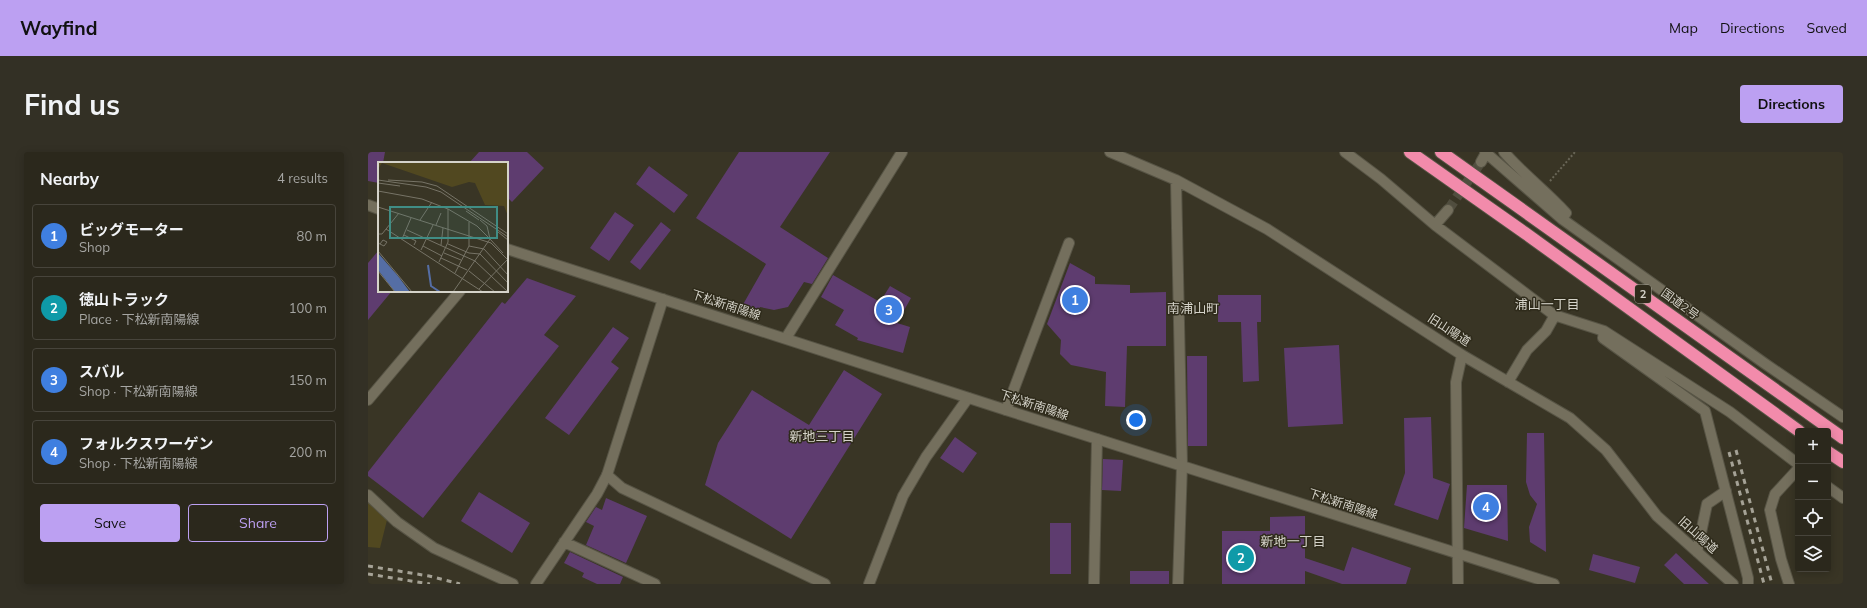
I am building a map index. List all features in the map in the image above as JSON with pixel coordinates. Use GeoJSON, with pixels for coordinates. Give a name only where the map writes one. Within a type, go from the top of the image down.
{"type":"FeatureCollection","features":[{"type":"Feature","properties":{"kind":"highway","name":"2"},"geometry":{"type":"LineString","coordinates":[[1410,152],[1526,233],[1795,428]]}},
{"type":"Feature","properties":{"kind":"highway","name":"国道2号"},"geometry":{"type":"LineString","coordinates":[[1441,152],[1843,438]]}},
{"type":"Feature","properties":{"kind":"highway"},"geometry":{"type":"LineString","coordinates":[[1831,454],[1843,462]]}},
{"type":"Feature","properties":{"kind":"street"},"geometry":{"type":"LineString","coordinates":[[786,338],[902,152]]}},
{"type":"Feature","properties":{"kind":"street","name":"旧山陽道"},"geometry":{"type":"LineString","coordinates":[[1110,152],[1176,180],[1266,229],[1462,354],[1570,418],[1606,450],[1657,516],[1733,584]]}},
{"type":"Feature","properties":{"kind":"street"},"geometry":{"type":"LineString","coordinates":[[1345,152],[1381,178],[1435,225],[1555,315],[1604,331],[1730,412],[1795,462]]}},
{"type":"Feature","properties":{"kind":"street"},"geometry":{"type":"LineString","coordinates":[[1504,152],[1518,169],[1543,188],[1566,213],[1562,219]]}},
{"type":"Feature","properties":{"kind":"street"},"geometry":{"type":"LineString","coordinates":[[1484,156],[1562,219],[1764,363],[1843,417]]}},
{"type":"Feature","properties":{"kind":"street"},"geometry":{"type":"LineString","coordinates":[[1176,180],[1182,465],[1178,584]]}},
{"type":"Feature","properties":{"kind":"street"},"geometry":{"type":"LineString","coordinates":[[368,205],[378,209]]}},
{"type":"Feature","properties":{"kind":"street"},"geometry":{"type":"LineString","coordinates":[[1435,225],[1448,210]]}},
{"type":"Feature","properties":{"kind":"street"},"geometry":{"type":"LineString","coordinates":[[1006,410],[1069,243]]}},
{"type":"Feature","properties":{"kind":"street","name":"下松新南陽線"},"geometry":{"type":"LineString","coordinates":[[508,249],[1458,555],[1554,584]]}},
{"type":"Feature","properties":{"kind":"street"},"geometry":{"type":"LineString","coordinates":[[368,400],[459,292]]}},
{"type":"Feature","properties":{"kind":"street"},"geometry":{"type":"LineString","coordinates":[[536,584],[597,494],[608,475],[663,299]]}},
{"type":"Feature","properties":{"kind":"street"},"geometry":{"type":"LineString","coordinates":[[1508,382],[1527,350],[1546,331],[1555,315]]}},
{"type":"Feature","properties":{"kind":"street"},"geometry":{"type":"LineString","coordinates":[[1604,331],[1603,338],[1705,411],[1748,578],[1748,584]]}},
{"type":"Feature","properties":{"kind":"street"},"geometry":{"type":"LineString","coordinates":[[1458,584],[1456,382],[1462,354]]}},
{"type":"Feature","properties":{"kind":"street"},"geometry":{"type":"LineString","coordinates":[[869,584],[903,496],[926,456],[968,398]]}},
{"type":"Feature","properties":{"kind":"street"},"geometry":{"type":"LineString","coordinates":[[1094,584],[1097,439]]}},
{"type":"Feature","properties":{"kind":"street"},"geometry":{"type":"LineString","coordinates":[[1789,584],[1781,559],[1770,510],[1775,494],[1795,472]]}},
{"type":"Feature","properties":{"kind":"street"},"geometry":{"type":"LineString","coordinates":[[608,475],[622,488],[825,584]]}},
{"type":"Feature","properties":{"kind":"street"},"geometry":{"type":"LineString","coordinates":[[1831,489],[1843,498]]}},
{"type":"Feature","properties":{"kind":"street"},"geometry":{"type":"LineString","coordinates":[[1697,552],[1708,504],[1726,491]]}},
{"type":"Feature","properties":{"kind":"street"},"geometry":{"type":"LineString","coordinates":[[368,495],[397,522],[434,548],[513,584]]}},
{"type":"Feature","properties":{"kind":"street"},"geometry":{"type":"LineString","coordinates":[[564,542],[655,584]]}},
{"type":"Feature","properties":{"kind":"path"},"geometry":{"type":"LineString","coordinates":[[1543,188],[1575,152]]}},
{"type":"Feature","properties":{"kind":"shaded area"},"geometry":{"type":"Polygon","coordinates":[[[368,499],[388,516],[380,548],[368,547],[368,499]]]}},
{"type":"Feature","properties":{"kind":"building"},"geometry":{"type":"Polygon","coordinates":[[[368,152],[385,152],[383,162],[378,162],[378,183],[368,181],[368,152]]]}},
{"type":"Feature","properties":{"kind":"building"},"geometry":{"type":"Polygon","coordinates":[[[479,152],[527,152],[544,168],[512,202],[508,198],[508,162],[470,162],[479,152]]]}},
{"type":"Feature","properties":{"kind":"building"},"geometry":{"type":"Polygon","coordinates":[[[739,152],[830,152],[780,227],[828,258],[812,284],[804,282],[788,307],[774,310],[760,307],[755,316],[741,308],[766,264],[696,218],[739,152]]]}},
{"type":"Feature","properties":{"kind":"building"},"geometry":{"type":"Polygon","coordinates":[[[649,166],[688,195],[674,213],[636,184],[649,166]]]}},
{"type":"Feature","properties":{"kind":"building"},"geometry":{"type":"Polygon","coordinates":[[[615,212],[634,225],[609,261],[590,248],[615,212]]]}},
{"type":"Feature","properties":{"kind":"building"},"geometry":{"type":"Polygon","coordinates":[[[661,222],[671,230],[640,270],[630,262],[661,222]]]}},
{"type":"Feature","properties":{"kind":"building"},"geometry":{"type":"Polygon","coordinates":[[[378,251],[378,292],[391,292],[368,320],[368,263],[378,251]]]}},
{"type":"Feature","properties":{"kind":"building"},"geometry":{"type":"Polygon","coordinates":[[[1070,263],[1095,277],[1095,284],[1130,285],[1130,293],[1166,292],[1166,346],[1127,346],[1125,407],[1105,406],[1106,372],[1071,365],[1060,354],[1061,340],[1047,324],[1070,263]]]}},
{"type":"Feature","properties":{"kind":"building"},"geometry":{"type":"Polygon","coordinates":[[[833,275],[880,302],[890,286],[911,298],[897,323],[910,327],[903,353],[857,340],[858,338],[835,325],[844,310],[821,297],[833,275]]]}},
{"type":"Feature","properties":{"kind":"building"},"geometry":{"type":"Polygon","coordinates":[[[527,278],[576,296],[544,335],[559,346],[423,518],[368,476],[368,472],[502,302],[505,304],[527,278]]]}},
{"type":"Feature","properties":{"kind":"building"},"geometry":{"type":"Polygon","coordinates":[[[1218,295],[1261,295],[1261,322],[1257,322],[1259,381],[1243,382],[1241,322],[1218,322],[1218,295]]]}},
{"type":"Feature","properties":{"kind":"building"},"geometry":{"type":"Polygon","coordinates":[[[613,327],[629,338],[611,362],[619,368],[569,435],[545,418],[613,327]]]}},
{"type":"Feature","properties":{"kind":"building"},"geometry":{"type":"Polygon","coordinates":[[[1339,345],[1343,424],[1288,427],[1284,348],[1339,345]]]}},
{"type":"Feature","properties":{"kind":"building"},"geometry":{"type":"Polygon","coordinates":[[[1187,356],[1207,356],[1207,446],[1188,446],[1187,356]]]}},
{"type":"Feature","properties":{"kind":"building"},"geometry":{"type":"Polygon","coordinates":[[[844,370],[882,394],[791,539],[705,485],[718,443],[752,390],[809,425],[844,370]]]}},
{"type":"Feature","properties":{"kind":"building"},"geometry":{"type":"Polygon","coordinates":[[[1431,417],[1433,478],[1450,484],[1438,520],[1394,505],[1405,473],[1404,418],[1431,417]]]}},
{"type":"Feature","properties":{"kind":"building"},"geometry":{"type":"Polygon","coordinates":[[[1527,433],[1544,433],[1546,552],[1530,542],[1529,527],[1537,504],[1530,495],[1526,482],[1527,433]]]}},
{"type":"Feature","properties":{"kind":"building"},"geometry":{"type":"Polygon","coordinates":[[[955,437],[977,453],[963,473],[940,458],[955,437]]]}},
{"type":"Feature","properties":{"kind":"building"},"geometry":{"type":"Polygon","coordinates":[[[1103,459],[1123,460],[1121,491],[1102,490],[1103,459]]]}},
{"type":"Feature","properties":{"kind":"building"},"geometry":{"type":"Polygon","coordinates":[[[1467,485],[1507,485],[1508,541],[1464,528],[1467,485]]]}},
{"type":"Feature","properties":{"kind":"building"},"geometry":{"type":"Polygon","coordinates":[[[479,492],[530,523],[512,553],[461,521],[479,492]]]}},
{"type":"Feature","properties":{"kind":"building"},"geometry":{"type":"Polygon","coordinates":[[[606,498],[647,516],[626,563],[586,545],[594,526],[586,522],[596,507],[602,510],[606,498]]]}},
{"type":"Feature","properties":{"kind":"building"},"geometry":{"type":"Polygon","coordinates":[[[1305,516],[1305,558],[1344,571],[1352,547],[1411,568],[1406,584],[1342,584],[1305,571],[1305,584],[1222,584],[1222,531],[1270,531],[1270,517],[1305,516]]]}},
{"type":"Feature","properties":{"kind":"building"},"geometry":{"type":"Polygon","coordinates":[[[1050,523],[1071,523],[1071,574],[1050,574],[1050,523]]]}},
{"type":"Feature","properties":{"kind":"building"},"geometry":{"type":"Polygon","coordinates":[[[570,552],[623,577],[620,584],[597,584],[582,577],[584,573],[564,563],[570,552]]]}},
{"type":"Feature","properties":{"kind":"building"},"geometry":{"type":"Polygon","coordinates":[[[1676,553],[1709,584],[1684,584],[1664,565],[1676,553]]]}},
{"type":"Feature","properties":{"kind":"building"},"geometry":{"type":"Polygon","coordinates":[[[1593,554],[1640,567],[1635,583],[1589,570],[1593,554]]]}},
{"type":"Feature","properties":{"kind":"building"},"geometry":{"type":"Polygon","coordinates":[[[1130,571],[1169,571],[1169,584],[1130,584],[1130,571]]]}},
{"type":"Feature","properties":{"kind":"tunnel"},"geometry":{"type":"LineString","coordinates":[[1448,210],[1481,162]]}},
{"type":"Feature","properties":{"kind":"railway"},"geometry":{"type":"LineString","coordinates":[[1736,450],[1772,584]]}},
{"type":"Feature","properties":{"kind":"railway"},"geometry":{"type":"LineString","coordinates":[[1729,452],[1764,584]]}},
{"type":"Feature","properties":{"kind":"railway"},"geometry":{"type":"LineString","coordinates":[[368,566],[429,576],[460,584]]}},
{"type":"Feature","properties":{"kind":"railway"},"geometry":{"type":"LineString","coordinates":[[368,574],[430,584]]}},
{"type":"Feature","properties":{"kind":"place","name":"ビッグモーター"},"geometry":{"type":"Point","coordinates":[1075,300]}},
{"type":"Feature","properties":{"kind":"place","name":"スバル"},"geometry":{"type":"Point","coordinates":[889,310]}},
{"type":"Feature","properties":{"kind":"place","name":"フォルクスワーゲン"},"geometry":{"type":"Point","coordinates":[1486,507]}},
{"type":"Feature","properties":{"kind":"place","name":"徳山トラック"},"geometry":{"type":"Point","coordinates":[1241,558]}},
{"type":"Feature","properties":{"kind":"district","name":"浦山一丁目"},"geometry":{"type":"Point","coordinates":[1547,304]}},
{"type":"Feature","properties":{"kind":"district","name":"南浦山町"},"geometry":{"type":"Point","coordinates":[1193,308]}},
{"type":"Feature","properties":{"kind":"district","name":"新地三丁目"},"geometry":{"type":"Point","coordinates":[822,436]}},
{"type":"Feature","properties":{"kind":"district","name":"新地一丁目"},"geometry":{"type":"Point","coordinates":[1293,541]}}]}
